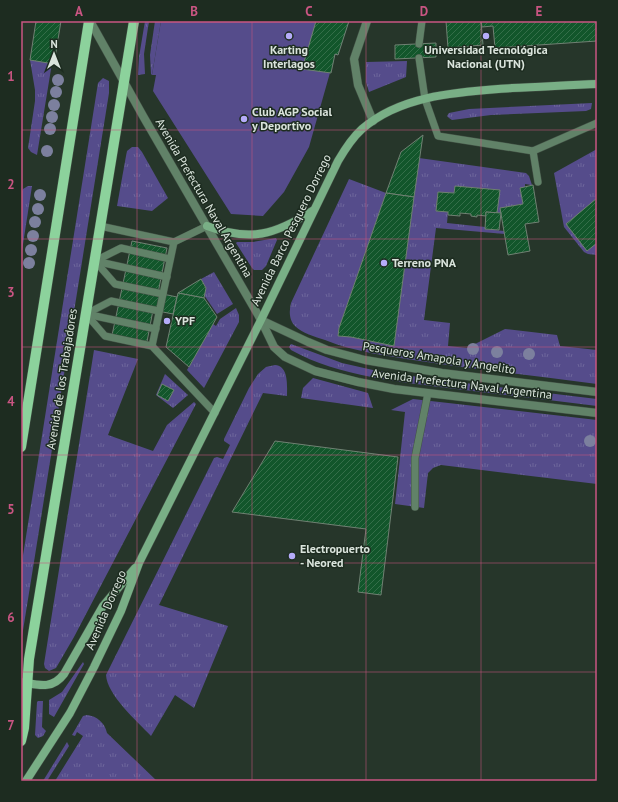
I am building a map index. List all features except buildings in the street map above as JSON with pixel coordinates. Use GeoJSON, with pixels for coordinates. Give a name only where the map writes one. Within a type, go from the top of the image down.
{"type":"FeatureCollection","features":[{"type":"Feature","properties":{"kind":"main road"},"geometry":{"type":"LineString","coordinates":[[21,447],[90,21]]}},
{"type":"Feature","properties":{"kind":"main road","name":"Avenida de los Trabajadores"},"geometry":{"type":"LineString","coordinates":[[21,741],[24,728],[24,682],[32,644],[134,21]]}},
{"type":"Feature","properties":{"kind":"main road","name":"Avenida Barco Pesquero Dorrego"},"geometry":{"type":"LineString","coordinates":[[139,563],[261,320],[338,160],[349,143],[362,129],[392,110],[441,95],[482,90],[597,84]]}},
{"type":"Feature","properties":{"kind":"main road"},"geometry":{"type":"LineString","coordinates":[[207,226],[231,234],[257,234],[292,224],[313,211]]}},
{"type":"Feature","properties":{"kind":"main road","name":"Avenida Dorrego"},"geometry":{"type":"LineString","coordinates":[[24,682],[44,685],[59,681],[103,606],[139,563]]}},
{"type":"Feature","properties":{"kind":"main road","name":"Avenida Dorrego"},"geometry":{"type":"LineString","coordinates":[[26,781],[70,713],[94,667],[121,611],[139,563]]}},
{"type":"Feature","properties":{"kind":"street","name":"Avenida Prefectura Naval Argentina"},"geometry":{"type":"LineString","coordinates":[[90,21],[261,320],[274,347],[285,357],[315,371],[358,382],[428,394],[597,413]]}},
{"type":"Feature","properties":{"kind":"street"},"geometry":{"type":"LineString","coordinates":[[367,21],[354,59],[358,85],[373,121]]}},
{"type":"Feature","properties":{"kind":"street","name":"Pesqueros Amapola y Angelito"},"geometry":{"type":"LineString","coordinates":[[261,320],[327,350],[365,360],[442,373],[597,392]]}},
{"type":"Feature","properties":{"kind":"lane"},"geometry":{"type":"LineString","coordinates":[[419,44],[422,21]]}},
{"type":"Feature","properties":{"kind":"lane"},"geometry":{"type":"LineString","coordinates":[[419,58],[425,99],[438,136],[533,151],[597,123]]}},
{"type":"Feature","properties":{"kind":"lane"},"geometry":{"type":"LineString","coordinates":[[533,151],[538,182]]}},
{"type":"Feature","properties":{"kind":"lane"},"geometry":{"type":"LineString","coordinates":[[100,226],[174,242],[207,226]]}},
{"type":"Feature","properties":{"kind":"lane"},"geometry":{"type":"LineString","coordinates":[[152,346],[174,242]]}},
{"type":"Feature","properties":{"kind":"lane"},"geometry":{"type":"LineString","coordinates":[[95,261],[121,248],[170,259]]}},
{"type":"Feature","properties":{"kind":"lane"},"geometry":{"type":"LineString","coordinates":[[95,261],[167,277]]}},
{"type":"Feature","properties":{"kind":"lane"},"geometry":{"type":"LineString","coordinates":[[95,261],[115,284],[163,294]]}},
{"type":"Feature","properties":{"kind":"lane"},"geometry":{"type":"LineString","coordinates":[[86,314],[111,301],[160,311]]}},
{"type":"Feature","properties":{"kind":"lane"},"geometry":{"type":"LineString","coordinates":[[86,314],[156,329]]}},
{"type":"Feature","properties":{"kind":"lane"},"geometry":{"type":"LineString","coordinates":[[86,314],[105,336],[152,346],[215,413]]}},
{"type":"Feature","properties":{"kind":"lane"},"geometry":{"type":"LineString","coordinates":[[415,507],[415,458],[428,394]]}},
{"type":"Feature","properties":{"kind":"green space"},"geometry":{"type":"Polygon","coordinates":[[[145,21],[149,21],[144,54],[145,74],[138,75],[139,57],[145,21]]]}},
{"type":"Feature","properties":{"kind":"green space"},"geometry":{"type":"Polygon","coordinates":[[[155,21],[161,21],[152,75],[150,55],[155,21]]]}},
{"type":"Feature","properties":{"kind":"green space","name":"Club AGP Social y Deportivo"},"geometry":{"type":"Polygon","coordinates":[[[161,21],[349,21],[338,55],[335,55],[309,147],[284,192],[263,216],[231,214],[153,91],[156,75],[152,75],[161,21]]]}},
{"type":"Feature","properties":{"kind":"green space"},"geometry":{"type":"Polygon","coordinates":[[[30,60],[52,63],[37,155],[31,152],[28,148],[35,101],[35,90],[30,60]]]}},
{"type":"Feature","properties":{"kind":"green space"},"geometry":{"type":"Polygon","coordinates":[[[407,61],[406,77],[369,92],[366,82],[366,62],[407,61]]]}},
{"type":"Feature","properties":{"kind":"green space"},"geometry":{"type":"Polygon","coordinates":[[[103,78],[109,81],[109,93],[21,643],[21,568],[98,83],[103,78]]]}},
{"type":"Feature","properties":{"kind":"green space"},"geometry":{"type":"Polygon","coordinates":[[[592,103],[591,109],[586,111],[491,115],[452,120],[447,116],[449,113],[469,109],[592,103]]]}},
{"type":"Feature","properties":{"kind":"green space"},"geometry":{"type":"Polygon","coordinates":[[[132,147],[138,147],[142,152],[168,198],[152,211],[117,206],[127,151],[132,147]]]}},
{"type":"Feature","properties":{"kind":"green space"},"geometry":{"type":"Polygon","coordinates":[[[597,149],[597,255],[584,252],[564,227],[554,173],[597,149]]]}},
{"type":"Feature","properties":{"kind":"green space"},"geometry":{"type":"Polygon","coordinates":[[[419,158],[526,173],[529,176],[532,185],[525,184],[525,187],[520,188],[523,204],[500,208],[501,213],[497,213],[499,190],[455,186],[454,193],[438,192],[436,211],[448,212],[447,223],[485,227],[485,229],[504,231],[505,234],[436,228],[424,320],[450,323],[448,346],[467,348],[505,329],[557,335],[560,346],[597,350],[597,384],[464,367],[372,353],[348,348],[313,336],[301,331],[293,324],[290,315],[291,303],[349,179],[386,193],[339,328],[338,336],[351,337],[394,346],[419,158]]]}},
{"type":"Feature","properties":{"kind":"green space"},"geometry":{"type":"Polygon","coordinates":[[[28,186],[32,186],[21,257],[21,193],[23,189],[28,186]]]}},
{"type":"Feature","properties":{"kind":"green space"},"geometry":{"type":"Polygon","coordinates":[[[276,238],[277,240],[266,266],[262,270],[254,270],[252,268],[236,243],[253,242],[276,238]]]}},
{"type":"Feature","properties":{"kind":"green space"},"geometry":{"type":"Polygon","coordinates":[[[214,272],[233,304],[217,314],[204,295],[206,288],[201,279],[214,272]]]}},
{"type":"Feature","properties":{"kind":"green space"},"geometry":{"type":"Polygon","coordinates":[[[236,308],[239,315],[239,322],[204,388],[187,370],[213,324],[216,326],[220,319],[236,308]]]}},
{"type":"Feature","properties":{"kind":"green space"},"geometry":{"type":"Polygon","coordinates":[[[291,344],[342,363],[373,370],[425,378],[597,399],[597,406],[414,384],[371,377],[329,366],[310,359],[291,350],[289,347],[291,344]]]}},
{"type":"Feature","properties":{"kind":"green space"},"geometry":{"type":"Polygon","coordinates":[[[94,350],[138,359],[108,435],[153,451],[167,425],[194,402],[196,404],[74,637],[56,668],[49,671],[45,668],[44,664],[94,350]]]}},
{"type":"Feature","properties":{"kind":"green space"},"geometry":{"type":"Polygon","coordinates":[[[275,365],[280,366],[285,373],[287,382],[287,396],[263,393],[159,605],[228,626],[194,708],[175,695],[151,736],[111,691],[106,675],[214,458],[217,457],[223,459],[230,445],[224,441],[224,439],[249,388],[258,374],[266,367],[275,365]]]}},
{"type":"Feature","properties":{"kind":"green space"},"geometry":{"type":"Polygon","coordinates":[[[165,374],[188,395],[173,408],[156,395],[165,374]]]}},
{"type":"Feature","properties":{"kind":"green space"},"geometry":{"type":"Polygon","coordinates":[[[313,378],[368,393],[373,408],[301,398],[303,388],[313,378]]]}},
{"type":"Feature","properties":{"kind":"green space"},"geometry":{"type":"Polygon","coordinates":[[[413,399],[597,420],[597,484],[441,465],[433,468],[428,473],[424,508],[395,504],[405,412],[391,410],[413,399]]]}},
{"type":"Feature","properties":{"kind":"green space"},"geometry":{"type":"Polygon","coordinates":[[[83,662],[84,664],[54,717],[49,714],[49,700],[62,692],[83,662]]]}},
{"type":"Feature","properties":{"kind":"green space"},"geometry":{"type":"Polygon","coordinates":[[[38,701],[43,701],[42,727],[46,731],[43,736],[38,738],[35,735],[38,701]]]}},
{"type":"Feature","properties":{"kind":"green space"},"geometry":{"type":"Polygon","coordinates":[[[87,715],[100,721],[107,733],[157,781],[55,781],[83,736],[77,732],[75,736],[72,735],[83,716],[87,715]]]}},
{"type":"Feature","properties":{"kind":"green space"},"geometry":{"type":"Polygon","coordinates":[[[67,742],[69,746],[47,781],[43,781],[67,742]]]}},
{"type":"Feature","properties":{"kind":"place","name":"Karting Interlagos"},"geometry":{"type":"Point","coordinates":[289,36]}},
{"type":"Feature","properties":{"kind":"place","name":"Universidad Tecnológica Nacional (UTN)"},"geometry":{"type":"Point","coordinates":[486,36]}},
{"type":"Feature","properties":{"kind":"place","name":"Club AGP Social y Deportivo"},"geometry":{"type":"Point","coordinates":[244,119]}},
{"type":"Feature","properties":{"kind":"place","name":"Terreno PNA"},"geometry":{"type":"Point","coordinates":[384,263]}},
{"type":"Feature","properties":{"kind":"place","name":"YPF"},"geometry":{"type":"Point","coordinates":[167,321]}},
{"type":"Feature","properties":{"kind":"place","name":"Electropuerto - Neored"},"geometry":{"type":"Point","coordinates":[292,556]}}]}
